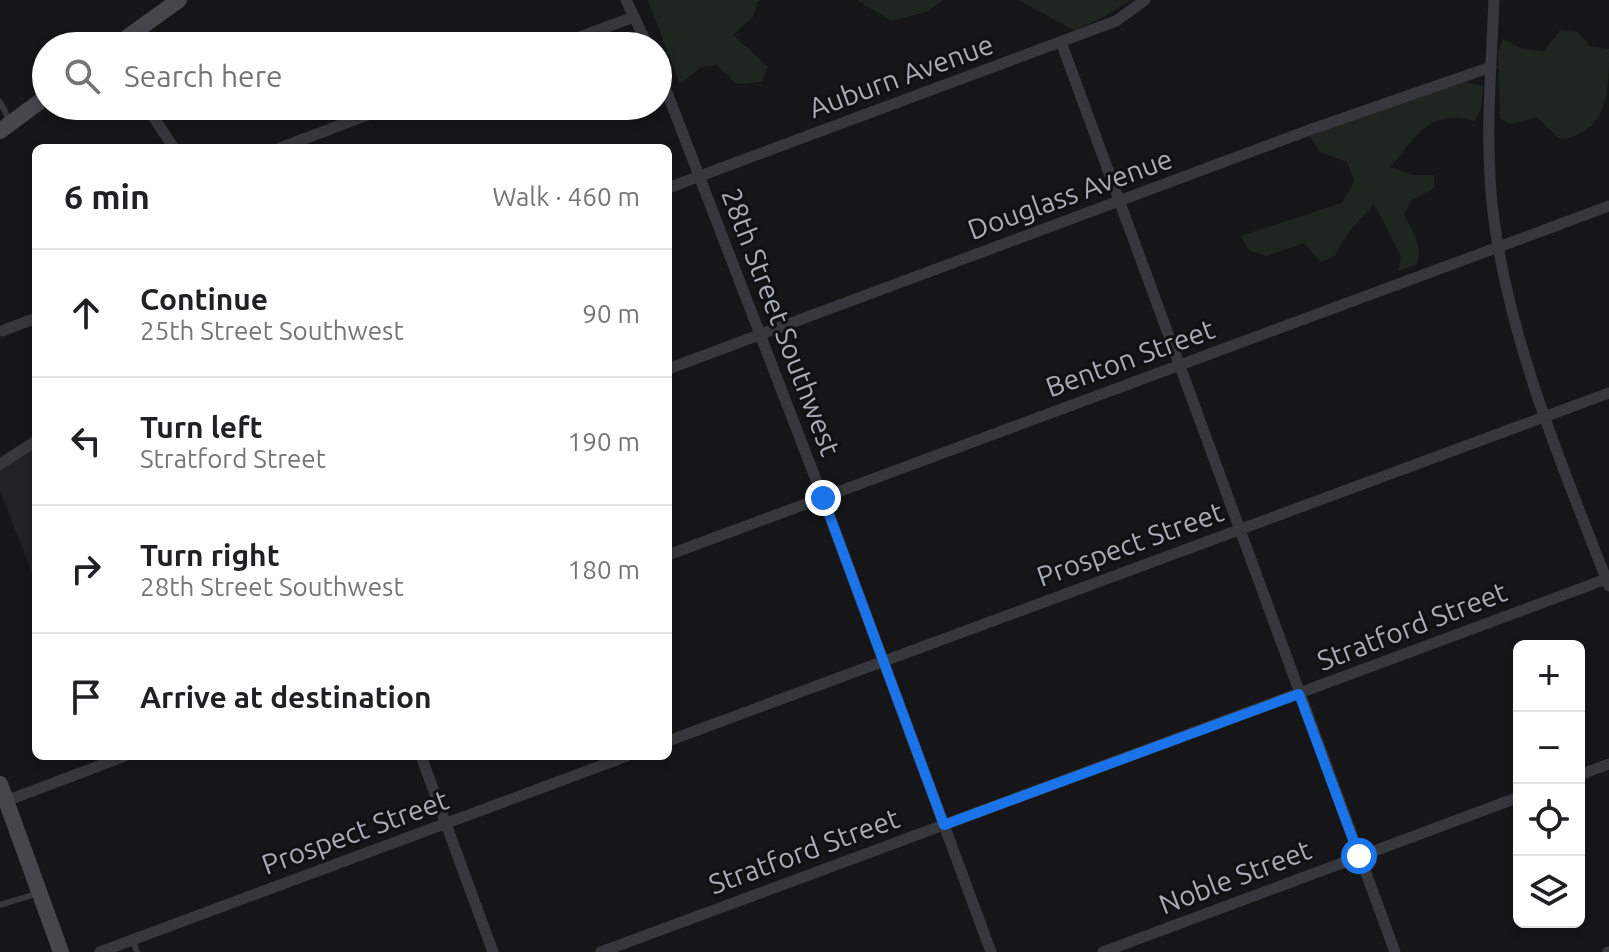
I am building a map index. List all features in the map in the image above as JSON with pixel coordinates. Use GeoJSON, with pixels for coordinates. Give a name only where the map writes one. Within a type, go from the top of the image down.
{"type":"FeatureCollection","features":[{"type":"Feature","properties":{"kind":"main road"},"geometry":{"type":"LineString","coordinates":[[134,32],[179,0]]}},
{"type":"Feature","properties":{"kind":"main road"},"geometry":{"type":"LineString","coordinates":[[6,127],[32,108]]}},
{"type":"Feature","properties":{"kind":"main road"},"geometry":{"type":"LineString","coordinates":[[0,784],[61,952]]}},
{"type":"Feature","properties":{"kind":"street"},"geometry":{"type":"LineString","coordinates":[[626,0],[641,32]]}},
{"type":"Feature","properties":{"kind":"street","name":"Auburn Avenue"},"geometry":{"type":"LineString","coordinates":[[672,186],[1127,16],[1145,0]]}},
{"type":"Feature","properties":{"kind":"street"},"geometry":{"type":"LineString","coordinates":[[1494,0],[1491,180],[1498,247],[1517,333],[1608,581]]}},
{"type":"Feature","properties":{"kind":"street"},"geometry":{"type":"LineString","coordinates":[[593,32],[634,17]]}},
{"type":"Feature","properties":{"kind":"street"},"geometry":{"type":"LineString","coordinates":[[1061,42],[1395,952]]}},
{"type":"Feature","properties":{"kind":"street","name":"Douglass Avenue"},"geometry":{"type":"LineString","coordinates":[[672,368],[1491,67]]}},
{"type":"Feature","properties":{"kind":"street","name":"28th Street Southwest"},"geometry":{"type":"LineString","coordinates":[[672,106],[823,498],[991,952]]}},
{"type":"Feature","properties":{"kind":"street"},"geometry":{"type":"LineString","coordinates":[[155,120],[171,144]]}},
{"type":"Feature","properties":{"kind":"street"},"geometry":{"type":"LineString","coordinates":[[291,144],[354,120]]}},
{"type":"Feature","properties":{"kind":"street","name":"Benton Street"},"geometry":{"type":"LineString","coordinates":[[672,554],[1609,206]]}},
{"type":"Feature","properties":{"kind":"street"},"geometry":{"type":"LineString","coordinates":[[2,331],[32,320]]}},
{"type":"Feature","properties":{"kind":"street","name":"Prospect Street"},"geometry":{"type":"LineString","coordinates":[[672,740],[1609,393]]}},
{"type":"Feature","properties":{"kind":"street"},"geometry":{"type":"LineString","coordinates":[[0,464],[32,444]]}},
{"type":"Feature","properties":{"kind":"street","name":"Stratford Street"},"geometry":{"type":"LineString","coordinates":[[601,952],[1608,581]]}},
{"type":"Feature","properties":{"kind":"street"},"geometry":{"type":"LineString","coordinates":[[6,801],[114,760]]}},
{"type":"Feature","properties":{"kind":"street"},"geometry":{"type":"LineString","coordinates":[[422,760],[493,952]]}},
{"type":"Feature","properties":{"kind":"street","name":"Prospect Street"},"geometry":{"type":"LineString","coordinates":[[102,952],[616,760]]}},
{"type":"Feature","properties":{"kind":"street"},"geometry":{"type":"LineString","coordinates":[[1585,773],[1609,764]]}},
{"type":"Feature","properties":{"kind":"street","name":"Noble Street"},"geometry":{"type":"LineString","coordinates":[[1103,952],[1513,799]]}},
{"type":"Feature","properties":{"kind":"lane"},"geometry":{"type":"LineString","coordinates":[[0,102],[6,127]]}},
{"type":"Feature","properties":{"kind":"lane"},"geometry":{"type":"LineString","coordinates":[[0,905],[39,893]]}},
{"type":"Feature","properties":{"kind":"lane"},"geometry":{"type":"LineString","coordinates":[[132,939],[137,952]]}},
{"type":"Feature","properties":{"kind":"shaded area"},"geometry":{"type":"Polygon","coordinates":[[[648,0],[762,0],[758,1],[753,17],[733,35],[768,67],[761,82],[737,84],[717,65],[701,67],[680,84],[672,63],[672,32],[660,32],[648,0]]]}},
{"type":"Feature","properties":{"kind":"shaded area"},"geometry":{"type":"Polygon","coordinates":[[[857,0],[943,0],[926,12],[891,21],[857,0]]]}},
{"type":"Feature","properties":{"kind":"shaded area"},"geometry":{"type":"Polygon","coordinates":[[[1018,0],[1131,0],[1097,21],[1074,30],[1018,0]]]}},
{"type":"Feature","properties":{"kind":"shaded area"},"geometry":{"type":"Polygon","coordinates":[[[1560,30],[1578,32],[1590,46],[1609,49],[1603,108],[1588,129],[1560,139],[1537,117],[1511,124],[1500,118],[1498,51],[1503,39],[1522,49],[1544,51],[1560,30]]]}},
{"type":"Feature","properties":{"kind":"shaded area"},"geometry":{"type":"Polygon","coordinates":[[[1462,82],[1483,86],[1481,109],[1475,121],[1447,118],[1435,122],[1417,135],[1390,167],[1413,175],[1434,175],[1434,188],[1411,201],[1404,215],[1418,246],[1416,265],[1398,271],[1401,257],[1374,204],[1347,235],[1335,256],[1321,262],[1304,243],[1266,256],[1249,250],[1241,236],[1342,203],[1354,181],[1347,162],[1320,152],[1309,135],[1462,82]]]}},
{"type":"Feature","properties":{"kind":"shaded area"},"geometry":{"type":"Polygon","coordinates":[[[32,444],[32,573],[0,491],[0,464],[32,444]]]}},
{"type":"Feature","properties":{"kind":"route"},"geometry":{"type":"LineString","coordinates":[[823,498],[944,825],[1299,694],[1359,856]]}}]}
